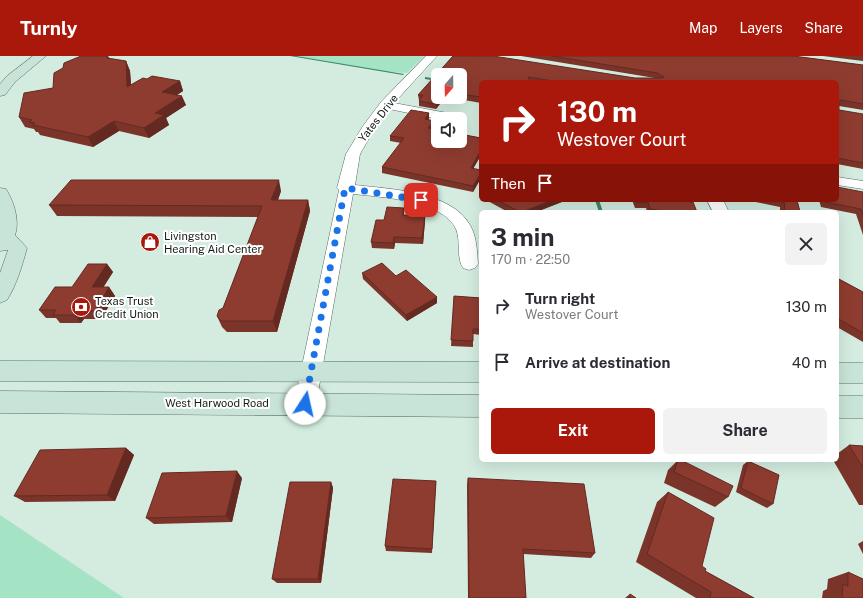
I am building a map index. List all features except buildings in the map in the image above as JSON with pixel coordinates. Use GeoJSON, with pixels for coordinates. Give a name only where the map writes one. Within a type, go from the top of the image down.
{"type":"FeatureCollection","features":[{"type":"Feature","properties":{"kind":"main road"},"geometry":{"type":"LineString","coordinates":[[0,92],[11,78],[40,56]]}},
{"type":"Feature","properties":{"kind":"main road"},"geometry":{"type":"LineString","coordinates":[[0,193],[8,216],[3,242],[18,248],[11,271],[0,295]]}},
{"type":"Feature","properties":{"kind":"main road"},"geometry":{"type":"LineString","coordinates":[[0,371],[479,372]]}},
{"type":"Feature","properties":{"kind":"main road"},"geometry":{"type":"LineString","coordinates":[[839,372],[863,373]]}},
{"type":"Feature","properties":{"kind":"main road","name":"West Harwood Road"},"geometry":{"type":"LineString","coordinates":[[0,402],[479,406]]}},
{"type":"Feature","properties":{"kind":"main road"},"geometry":{"type":"LineString","coordinates":[[839,407],[863,407]]}},
{"type":"Feature","properties":{"kind":"street","name":"Yates Drive"},"geometry":{"type":"LineString","coordinates":[[305,404],[345,188],[353,154],[359,141],[385,106],[432,56]]}},
{"type":"Feature","properties":{"kind":"street"},"geometry":{"type":"LineString","coordinates":[[385,106],[431,114]]}},
{"type":"Feature","properties":{"kind":"street"},"geometry":{"type":"LineString","coordinates":[[839,181],[863,185]]}},
{"type":"Feature","properties":{"kind":"street"},"geometry":{"type":"LineString","coordinates":[[345,188],[421,200],[438,204],[452,212],[462,225],[466,235],[469,264]]}},
{"type":"Feature","properties":{"kind":"green space"},"geometry":{"type":"Polygon","coordinates":[[[292,56],[424,56],[407,73],[382,71],[292,56]]]}},
{"type":"Feature","properties":{"kind":"green space"},"geometry":{"type":"Polygon","coordinates":[[[0,515],[124,598],[0,598],[0,515]]]}},
{"type":"Feature","properties":{"kind":"waterway"},"geometry":{"type":"LineString","coordinates":[[291,56],[403,74]]}},
{"type":"Feature","properties":{"kind":"waterway"},"geometry":{"type":"LineString","coordinates":[[426,78],[431,79]]}},
{"type":"Feature","properties":{"kind":"waterway"},"geometry":{"type":"LineString","coordinates":[[598,202],[600,210]]}},
{"type":"Feature","properties":{"kind":"place","name":"Livingston Hearing Aid Center"},"geometry":{"type":"Point","coordinates":[150,242]}},
{"type":"Feature","properties":{"kind":"place","name":"Texas Trust Credit Union"},"geometry":{"type":"Point","coordinates":[81,307]}},
{"type":"Feature","properties":{"kind":"route"},"geometry":{"type":"LineString","coordinates":[[305,404],[345,188],[421,200]]}}]}
